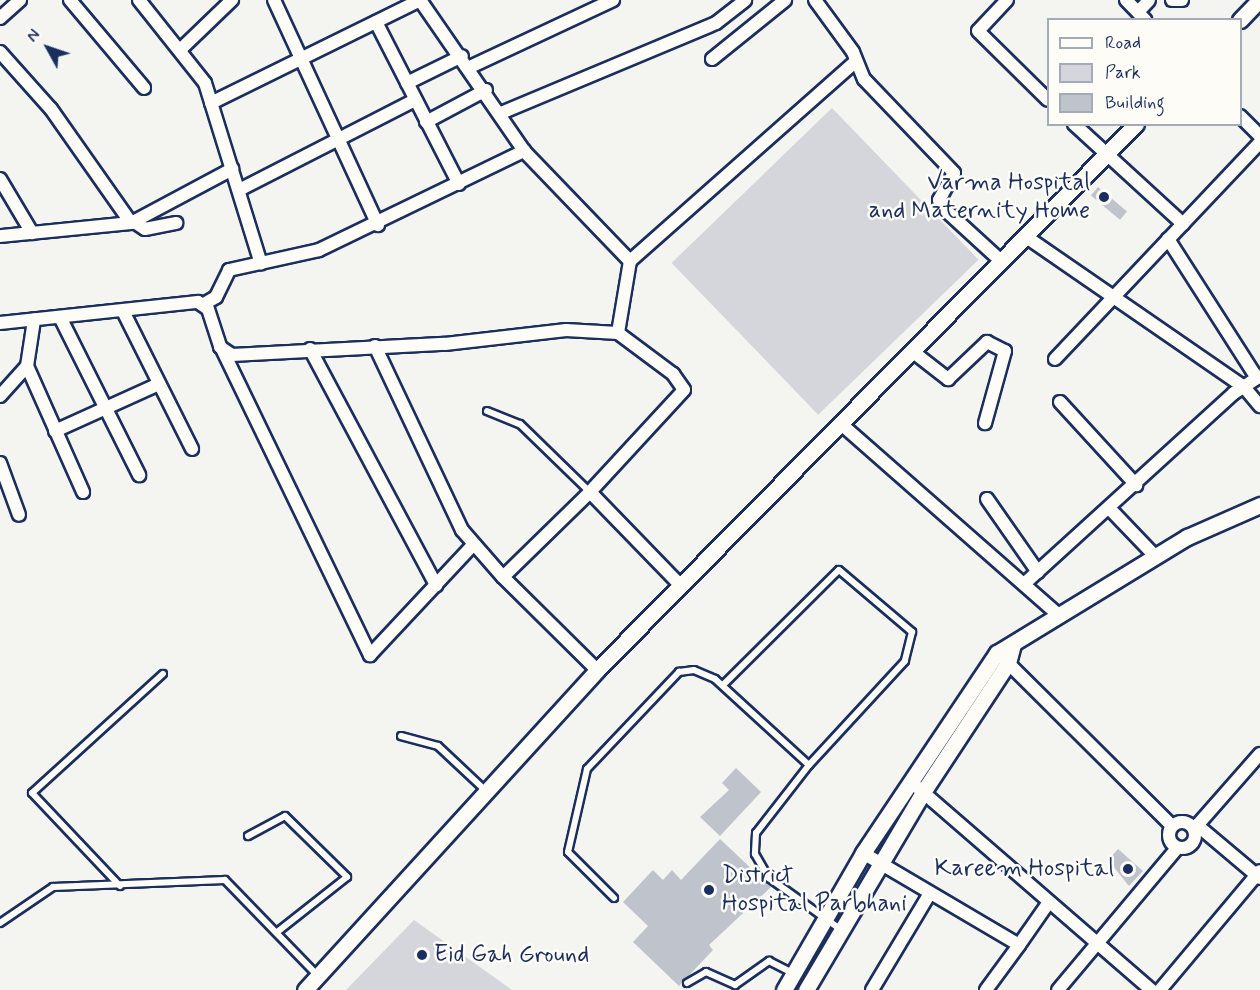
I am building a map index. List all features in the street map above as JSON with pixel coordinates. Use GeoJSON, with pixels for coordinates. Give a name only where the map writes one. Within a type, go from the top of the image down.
{"type":"FeatureCollection","features":[{"type":"Feature","properties":{"kind":"street"},"geometry":{"type":"LineString","coordinates":[[0,18],[20,0]]}},
{"type":"Feature","properties":{"kind":"street"},"geometry":{"type":"LineString","coordinates":[[70,0],[144,88]]}},
{"type":"Feature","properties":{"kind":"street"},"geometry":{"type":"LineString","coordinates":[[139,0],[197,67],[212,103],[261,264]]}},
{"type":"Feature","properties":{"kind":"street"},"geometry":{"type":"LineString","coordinates":[[181,49],[232,0]]}},
{"type":"Feature","properties":{"kind":"street"},"geometry":{"type":"LineString","coordinates":[[274,0],[378,225]]}},
{"type":"Feature","properties":{"kind":"street"},"geometry":{"type":"LineString","coordinates":[[212,103],[420,0],[486,90],[524,151],[630,261]]}},
{"type":"Feature","properties":{"kind":"street"},"geometry":{"type":"LineString","coordinates":[[470,67],[613,0]]}},
{"type":"Feature","properties":{"kind":"street"},"geometry":{"type":"LineString","coordinates":[[501,113],[640,50],[716,24],[745,0]]}},
{"type":"Feature","properties":{"kind":"street"},"geometry":{"type":"LineString","coordinates":[[712,59],[785,0]]}},
{"type":"Feature","properties":{"kind":"street"},"geometry":{"type":"LineString","coordinates":[[815,0],[864,79],[954,173],[939,200],[942,207],[1000,261]]}},
{"type":"Feature","properties":{"kind":"street"},"geometry":{"type":"LineString","coordinates":[[1125,0],[1141,16],[1149,0]]}},
{"type":"Feature","properties":{"kind":"street"},"geometry":{"type":"LineString","coordinates":[[1172,0],[1182,0]]}},
{"type":"Feature","properties":{"kind":"street"},"geometry":{"type":"LineString","coordinates":[[1242,18],[1259,0]]}},
{"type":"Feature","properties":{"kind":"street"},"geometry":{"type":"LineString","coordinates":[[999,3],[978,31],[1047,99]]}},
{"type":"Feature","properties":{"kind":"street"},"geometry":{"type":"LineString","coordinates":[[376,22],[459,184]]}},
{"type":"Feature","properties":{"kind":"street"},"geometry":{"type":"LineString","coordinates":[[0,52],[51,109],[132,222],[145,230],[176,222]]}},
{"type":"Feature","properties":{"kind":"street"},"geometry":{"type":"LineString","coordinates":[[407,83],[462,56]]}},
{"type":"Feature","properties":{"kind":"street"},"geometry":{"type":"LineString","coordinates":[[618,333],[630,261],[855,62]]}},
{"type":"Feature","properties":{"kind":"street"},"geometry":{"type":"LineString","coordinates":[[426,122],[486,90]]}},
{"type":"Feature","properties":{"kind":"street"},"geometry":{"type":"LineString","coordinates":[[238,190],[415,100]]}},
{"type":"Feature","properties":{"kind":"street"},"geometry":{"type":"LineString","coordinates":[[1242,118],[1260,136]]}},
{"type":"Feature","properties":{"kind":"street"},"geometry":{"type":"LineString","coordinates":[[1076,126],[1183,224]]}},
{"type":"Feature","properties":{"kind":"street"},"geometry":{"type":"LineString","coordinates":[[305,990],[597,670],[1134,126]]}},
{"type":"Feature","properties":{"kind":"street"},"geometry":{"type":"LineString","coordinates":[[1055,359],[1111,297],[1258,149]]}},
{"type":"Feature","properties":{"kind":"street"},"geometry":{"type":"LineString","coordinates":[[0,322],[124,313],[204,304],[216,297],[225,273],[319,250],[378,225],[524,151]]}},
{"type":"Feature","properties":{"kind":"street"},"geometry":{"type":"LineString","coordinates":[[0,236],[132,222],[232,169]]}},
{"type":"Feature","properties":{"kind":"street"},"geometry":{"type":"LineString","coordinates":[[0,179],[32,233]]}},
{"type":"Feature","properties":{"kind":"street"},"geometry":{"type":"LineString","coordinates":[[1025,236],[1244,387],[1260,406]]}},
{"type":"Feature","properties":{"kind":"street"},"geometry":{"type":"LineString","coordinates":[[1024,584],[1258,377],[1168,239]]}},
{"type":"Feature","properties":{"kind":"street"},"geometry":{"type":"LineString","coordinates":[[204,304],[223,351],[370,655],[473,545]]}},
{"type":"Feature","properties":{"kind":"street"},"geometry":{"type":"LineString","coordinates":[[124,313],[192,448]]}},
{"type":"Feature","properties":{"kind":"street"},"geometry":{"type":"LineString","coordinates":[[60,317],[139,474]]}},
{"type":"Feature","properties":{"kind":"street"},"geometry":{"type":"LineString","coordinates":[[34,320],[27,366],[83,492]]}},
{"type":"Feature","properties":{"kind":"street"},"geometry":{"type":"LineString","coordinates":[[223,351],[375,346],[566,330],[618,333],[673,374],[684,390],[590,492],[503,577]]}},
{"type":"Feature","properties":{"kind":"street"},"geometry":{"type":"LineString","coordinates":[[912,351],[948,379],[987,342],[1005,351],[985,423]]}},
{"type":"Feature","properties":{"kind":"street"},"geometry":{"type":"LineString","coordinates":[[375,346],[473,545],[597,670]]}},
{"type":"Feature","properties":{"kind":"street"},"geometry":{"type":"LineString","coordinates":[[310,349],[436,585]]}},
{"type":"Feature","properties":{"kind":"street"},"geometry":{"type":"LineString","coordinates":[[0,396],[27,366]]}},
{"type":"Feature","properties":{"kind":"street"},"geometry":{"type":"LineString","coordinates":[[55,431],[159,384]]}},
{"type":"Feature","properties":{"kind":"street"},"geometry":{"type":"LineString","coordinates":[[1060,402],[1136,485]]}},
{"type":"Feature","properties":{"kind":"street"},"geometry":{"type":"LineString","coordinates":[[840,423],[1060,615]]}},
{"type":"Feature","properties":{"kind":"street"},"geometry":{"type":"LineString","coordinates":[[0,463],[19,515]]}},
{"type":"Feature","properties":{"kind":"street"},"geometry":{"type":"LineString","coordinates":[[590,492],[680,585]]}},
{"type":"Feature","properties":{"kind":"street"},"geometry":{"type":"LineString","coordinates":[[987,499],[1038,572]]}},
{"type":"Feature","properties":{"kind":"street"},"geometry":{"type":"LineString","coordinates":[[1109,508],[1156,557]]}},
{"type":"Feature","properties":{"kind":"street"},"geometry":{"type":"LineString","coordinates":[[791,984],[863,853],[946,722],[1013,644],[1156,557],[1257,510]]}},
{"type":"Feature","properties":{"kind":"street"},"geometry":{"type":"LineString","coordinates":[[806,990],[923,792],[962,733],[1003,658]]}},
{"type":"Feature","properties":{"kind":"street"},"geometry":{"type":"LineString","coordinates":[[1003,658],[1172,826]]}},
{"type":"Feature","properties":{"kind":"street"},"geometry":{"type":"LineString","coordinates":[[946,722],[962,733]]}},
{"type":"Feature","properties":{"kind":"street"},"geometry":{"type":"LineString","coordinates":[[1058,990],[1177,848],[1189,846],[1195,827],[1260,754]]}},
{"type":"Feature","properties":{"kind":"street"},"geometry":{"type":"LineString","coordinates":[[909,781],[1151,990]]}},
{"type":"Feature","properties":{"kind":"street"},"geometry":{"type":"LineString","coordinates":[[1161,990],[1259,874],[1195,827],[1183,822],[1172,826]]}},
{"type":"Feature","properties":{"kind":"street"},"geometry":{"type":"LineString","coordinates":[[1172,826],[1169,838],[1177,848]]}},
{"type":"Feature","properties":{"kind":"street"},"geometry":{"type":"LineString","coordinates":[[863,853],[1019,945]]}},
{"type":"Feature","properties":{"kind":"street"},"geometry":{"type":"LineString","coordinates":[[872,990],[930,893]]}},
{"type":"Feature","properties":{"kind":"street"},"geometry":{"type":"LineString","coordinates":[[986,990],[1050,902]]}},
{"type":"Feature","properties":{"kind":"lane"},"geometry":{"type":"LineString","coordinates":[[487,411],[520,424],[590,492]]}},
{"type":"Feature","properties":{"kind":"lane"},"geometry":{"type":"LineString","coordinates":[[723,685],[839,570],[909,628],[912,645],[905,661],[809,765],[760,824],[755,854],[780,891],[840,930]]}},
{"type":"Feature","properties":{"kind":"lane"},"geometry":{"type":"LineString","coordinates":[[614,898],[568,852],[589,764],[678,672],[702,672],[723,685],[809,765]]}},
{"type":"Feature","properties":{"kind":"lane"},"geometry":{"type":"LineString","coordinates":[[120,886],[32,793],[163,674]]}},
{"type":"Feature","properties":{"kind":"lane"},"geometry":{"type":"LineString","coordinates":[[401,736],[438,746],[486,791]]}},
{"type":"Feature","properties":{"kind":"lane"},"geometry":{"type":"LineString","coordinates":[[248,836],[285,816],[347,877],[277,932]]}},
{"type":"Feature","properties":{"kind":"lane"},"geometry":{"type":"LineString","coordinates":[[0,923],[43,890],[230,881],[318,976]]}},
{"type":"Feature","properties":{"kind":"lane"},"geometry":{"type":"LineString","coordinates":[[687,983],[706,972],[735,986],[769,962],[791,984]]}},
{"type":"Feature","properties":{"kind":"green space"},"geometry":{"type":"Polygon","coordinates":[[[832,108],[979,260],[818,415],[672,263],[832,108]]]}},
{"type":"Feature","properties":{"kind":"green space","name":"Eid Gah Ground"},"geometry":{"type":"Polygon","coordinates":[[[414,920],[512,990],[346,990],[414,920]]]}},
{"type":"Feature","properties":{"kind":"building"},"geometry":{"type":"Polygon","coordinates":[[[1098,187],[1127,211],[1120,220],[1091,195],[1098,187]]]}},
{"type":"Feature","properties":{"kind":"building"},"geometry":{"type":"Polygon","coordinates":[[[736,768],[761,792],[720,836],[700,817],[729,790],[722,783],[736,768]]]}},
{"type":"Feature","properties":{"kind":"building"},"geometry":{"type":"Polygon","coordinates":[[[720,839],[771,887],[709,945],[713,950],[679,986],[633,942],[648,926],[623,902],[653,870],[663,880],[672,870],[681,880],[720,839]]]}},
{"type":"Feature","properties":{"kind":"building"},"geometry":{"type":"Polygon","coordinates":[[[1118,849],[1143,871],[1129,886],[1108,860],[1118,849]]]}},
{"type":"Feature","properties":{"kind":"place","name":"Varma Hospital and Maternity Home"},"geometry":{"type":"Point","coordinates":[1104,197]}},
{"type":"Feature","properties":{"kind":"place","name":"Kareem Hospital"},"geometry":{"type":"Point","coordinates":[1128,869]}},
{"type":"Feature","properties":{"kind":"place","name":"District Hospital Parbhani"},"geometry":{"type":"Point","coordinates":[709,890]}},
{"type":"Feature","properties":{"kind":"place","name":"Eid Gah Ground"},"geometry":{"type":"Point","coordinates":[422,955]}}]}
